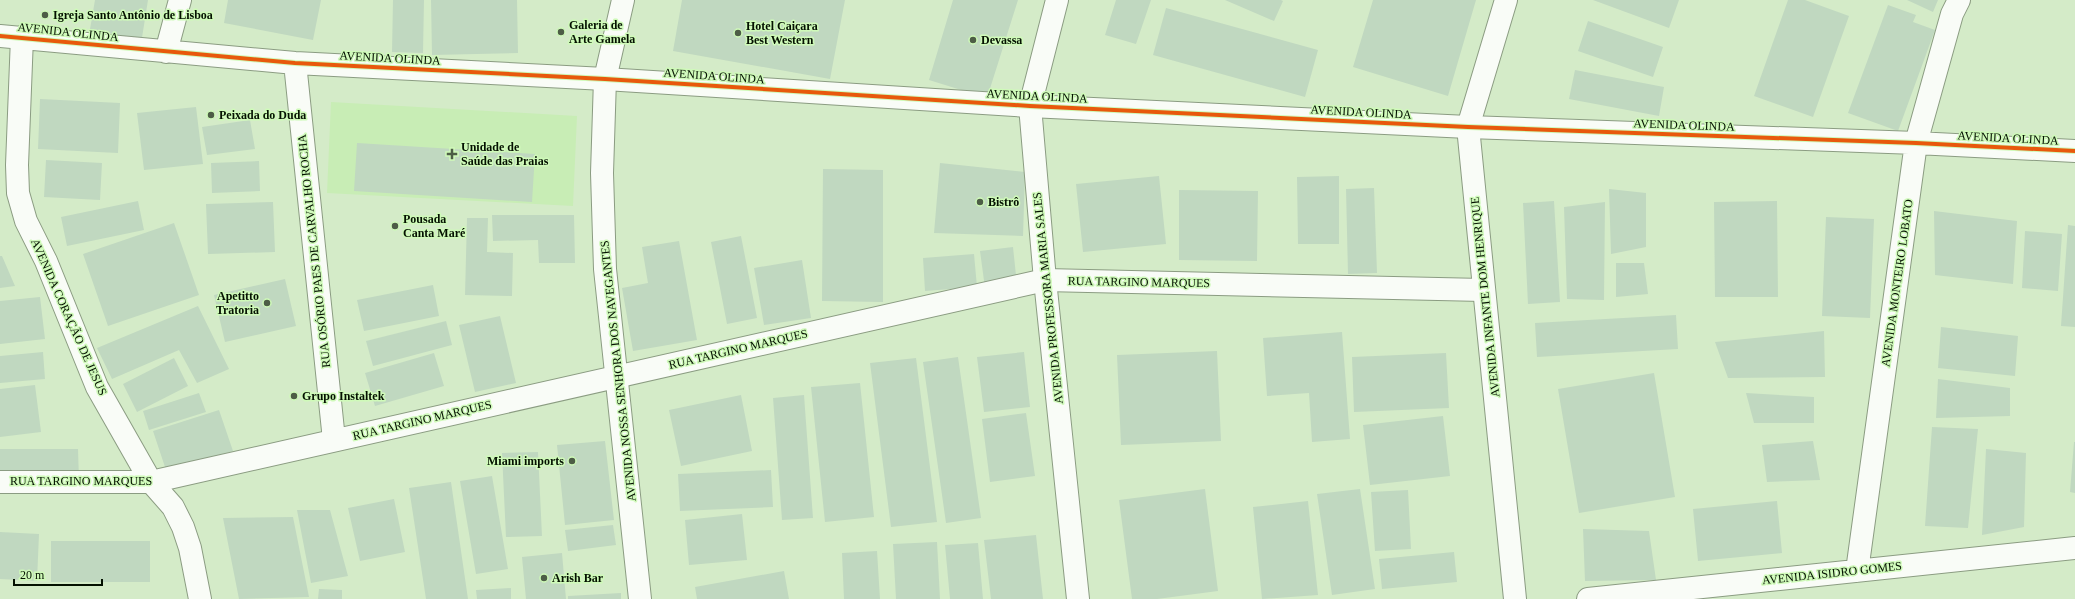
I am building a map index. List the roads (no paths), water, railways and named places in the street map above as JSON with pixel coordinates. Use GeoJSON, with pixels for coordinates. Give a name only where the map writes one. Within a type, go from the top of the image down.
{"type":"FeatureCollection","features":[{"type":"Feature","properties":{"kind":"street"},"geometry":{"type":"LineString","coordinates":[[166,52],[180,0]]}},
{"type":"Feature","properties":{"kind":"street","name":"AVENIDA NOSSA SENHORA DOS NAVEGANTES"},"geometry":{"type":"LineString","coordinates":[[623,0],[605,79],[602,173],[605,269],[618,376],[640,599]]}},
{"type":"Feature","properties":{"kind":"street","name":"AVENIDA PROFESSORA MARIA SALES"},"geometry":{"type":"LineString","coordinates":[[1057,0],[1030,106],[1045,280],[1078,599]]}},
{"type":"Feature","properties":{"kind":"street","name":"AVENIDA INFANTE DOM HENRIQUE"},"geometry":{"type":"LineString","coordinates":[[1506,0],[1468,127],[1483,290],[1515,599]]}},
{"type":"Feature","properties":{"kind":"street","name":"AVENIDA MONTEIRO LOBATO"},"geometry":{"type":"LineString","coordinates":[[1857,571],[1916,143],[1952,14],[1959,0]]}},
{"type":"Feature","properties":{"kind":"street","name":"AVENIDA OLINDA"},"geometry":{"type":"LineString","coordinates":[[0,36],[295,63],[605,79],[1030,106],[1468,127],[1916,143],[2075,151]]}},
{"type":"Feature","properties":{"kind":"street","name":"AVENIDA CORAÇÃO DE JESUS"},"geometry":{"type":"LineString","coordinates":[[22,37],[17,164],[18,193],[26,221],[46,261],[97,387],[151,482],[173,507],[190,548],[200,599]]}},
{"type":"Feature","properties":{"kind":"street","name":"RUA OSÓRIO PAES DE CARVALHO ROCHA"},"geometry":{"type":"LineString","coordinates":[[295,63],[334,440]]}},
{"type":"Feature","properties":{"kind":"street","name":"RUA TARGINO MARQUES"},"geometry":{"type":"LineString","coordinates":[[0,482],[151,482],[1045,280],[1483,290]]}},
{"type":"Feature","properties":{"kind":"street","name":"AVENIDA ISIDRO GOMES"},"geometry":{"type":"LineString","coordinates":[[1588,599],[2075,548]]}},
{"type":"Feature","properties":{"kind":"place","name":"Igreja Santo Antônio de Lisboa"},"geometry":{"type":"Point","coordinates":[45,15]}},
{"type":"Feature","properties":{"kind":"place","name":"Galeria de Arte Gamela"},"geometry":{"type":"Point","coordinates":[561,32]}},
{"type":"Feature","properties":{"kind":"place","name":"Hotel Caiçara Best Western"},"geometry":{"type":"Point","coordinates":[738,33]}},
{"type":"Feature","properties":{"kind":"place","name":"Devassa"},"geometry":{"type":"Point","coordinates":[973,40]}},
{"type":"Feature","properties":{"kind":"place","name":"Peixada do Duda"},"geometry":{"type":"Point","coordinates":[211,115]}},
{"type":"Feature","properties":{"kind":"place","name":"Unidade de Saúde das Praias"},"geometry":{"type":"Point","coordinates":[452,154]}},
{"type":"Feature","properties":{"kind":"place","name":"Bistrô"},"geometry":{"type":"Point","coordinates":[980,202]}},
{"type":"Feature","properties":{"kind":"place","name":"Pousada Canta Maré"},"geometry":{"type":"Point","coordinates":[395,226]}},
{"type":"Feature","properties":{"kind":"place","name":"Apetitto Tratoria"},"geometry":{"type":"Point","coordinates":[267,303]}},
{"type":"Feature","properties":{"kind":"place","name":"Grupo Instaltek"},"geometry":{"type":"Point","coordinates":[294,396]}},
{"type":"Feature","properties":{"kind":"place","name":"Miami imports"},"geometry":{"type":"Point","coordinates":[572,461]}},
{"type":"Feature","properties":{"kind":"place","name":"Arish Bar"},"geometry":{"type":"Point","coordinates":[544,578]}}]}
